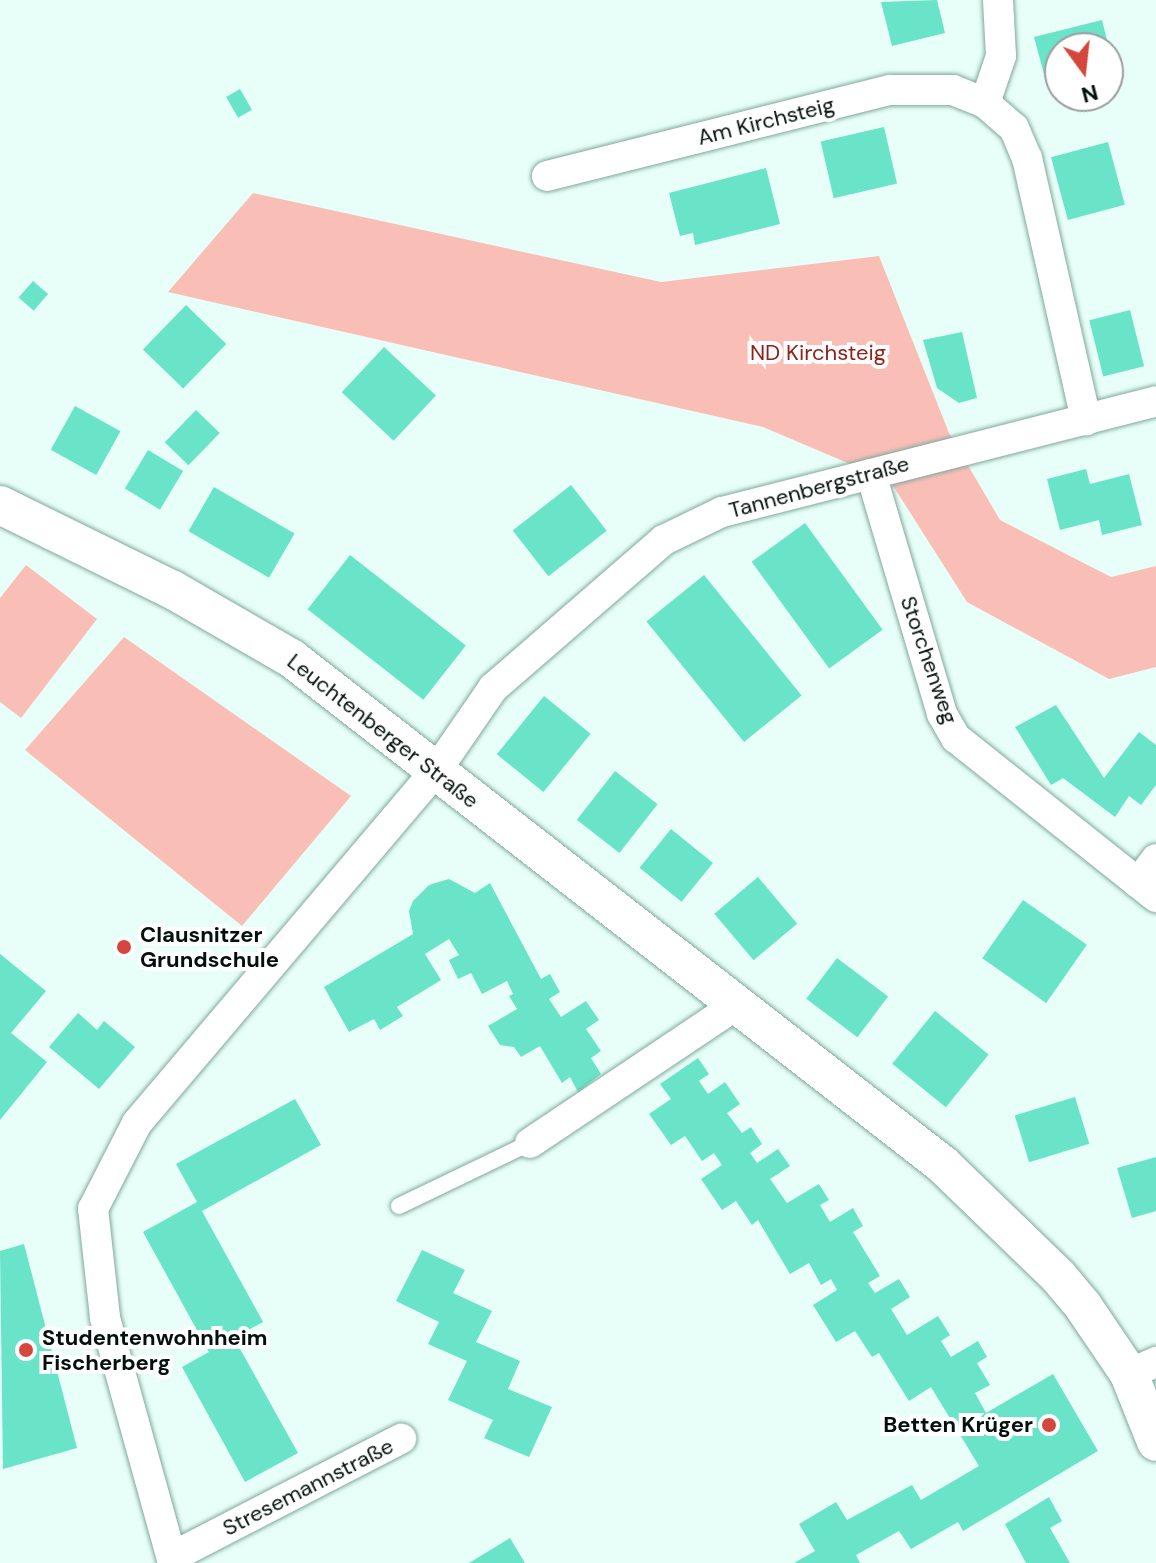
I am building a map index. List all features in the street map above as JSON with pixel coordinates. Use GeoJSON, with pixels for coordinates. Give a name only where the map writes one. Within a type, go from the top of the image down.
{"type":"FeatureCollection","features":[{"type":"Feature","properties":{"kind":"street"},"geometry":{"type":"LineString","coordinates":[[985,103],[1001,56],[998,0]]}},
{"type":"Feature","properties":{"kind":"street","name":"Am Kirchsteig"},"geometry":{"type":"LineString","coordinates":[[547,176],[890,90],[953,90],[985,103],[1014,128],[1027,158],[1086,420]]}},
{"type":"Feature","properties":{"kind":"street","name":"Tannenbergstraße"},"geometry":{"type":"LineString","coordinates":[[436,771],[493,688],[664,540],[722,512],[1156,401]]}},
{"type":"Feature","properties":{"kind":"street","name":"Storchenweg"},"geometry":{"type":"LineString","coordinates":[[871,474],[942,714],[956,738],[1147,890]]}},
{"type":"Feature","properties":{"kind":"street","name":"Leuchtenberger Straße"},"geometry":{"type":"LineString","coordinates":[[0,505],[173,590],[291,658],[942,1164],[1058,1276],[1142,1368],[1156,1442]]}},
{"type":"Feature","properties":{"kind":"street","name":"Stresemannstraße"},"geometry":{"type":"LineString","coordinates":[[401,1439],[173,1560],[105,1317],[93,1209],[137,1123],[436,771]]}},
{"type":"Feature","properties":{"kind":"street"},"geometry":{"type":"LineString","coordinates":[[1147,890],[1156,859]]}},
{"type":"Feature","properties":{"kind":"street"},"geometry":{"type":"LineString","coordinates":[[530,1143],[735,1006]]}},
{"type":"Feature","properties":{"kind":"lane"},"geometry":{"type":"LineString","coordinates":[[399,1206],[530,1143]]}},
{"type":"Feature","properties":{"kind":"green space","name":"ND Kirchsteig"},"geometry":{"type":"Polygon","coordinates":[[[253,193],[661,282],[879,256],[949,433],[1000,520],[1111,577],[1156,566],[1156,667],[1109,679],[967,602],[890,481],[763,427],[168,292],[253,193]]]}},
{"type":"Feature","properties":{"kind":"green space"},"geometry":{"type":"Polygon","coordinates":[[[26,565],[97,619],[21,718],[0,702],[0,598],[26,565]]]}},
{"type":"Feature","properties":{"kind":"green space"},"geometry":{"type":"Polygon","coordinates":[[[124,637],[351,796],[242,926],[25,750],[124,637]]]}},
{"type":"Feature","properties":{"kind":"building"},"geometry":{"type":"Polygon","coordinates":[[[937,0],[945,33],[892,46],[881,2],[937,0]]]}},
{"type":"Feature","properties":{"kind":"building"},"geometry":{"type":"Polygon","coordinates":[[[1102,20],[1105,32],[1054,32],[1102,20]]]}},
{"type":"Feature","properties":{"kind":"building"},"geometry":{"type":"Polygon","coordinates":[[[1044,34],[1044,74],[1034,37],[1044,34]]]}},
{"type":"Feature","properties":{"kind":"building"},"geometry":{"type":"Polygon","coordinates":[[[240,89],[252,110],[238,118],[226,97],[240,89]]]}},
{"type":"Feature","properties":{"kind":"building"},"geometry":{"type":"Polygon","coordinates":[[[884,127],[897,184],[834,198],[821,142],[884,127]]]}},
{"type":"Feature","properties":{"kind":"building"},"geometry":{"type":"Polygon","coordinates":[[[1108,142],[1125,205],[1068,220],[1051,157],[1108,142]]]}},
{"type":"Feature","properties":{"kind":"building"},"geometry":{"type":"Polygon","coordinates":[[[766,168],[780,224],[695,245],[693,233],[680,236],[669,193],[766,168]]]}},
{"type":"Feature","properties":{"kind":"building"},"geometry":{"type":"Polygon","coordinates":[[[33,281],[48,294],[34,311],[19,298],[33,281]]]}},
{"type":"Feature","properties":{"kind":"building"},"geometry":{"type":"Polygon","coordinates":[[[186,305],[226,344],[183,388],[143,350],[186,305]]]}},
{"type":"Feature","properties":{"kind":"building"},"geometry":{"type":"Polygon","coordinates":[[[1130,310],[1144,366],[1103,376],[1089,320],[1130,310]]]}},
{"type":"Feature","properties":{"kind":"building"},"geometry":{"type":"Polygon","coordinates":[[[962,332],[977,398],[959,403],[937,388],[923,340],[962,332]]]}},
{"type":"Feature","properties":{"kind":"building"},"geometry":{"type":"Polygon","coordinates":[[[384,347],[436,395],[394,441],[342,392],[384,347]]]}},
{"type":"Feature","properties":{"kind":"building"},"geometry":{"type":"Polygon","coordinates":[[[75,406],[120,431],[96,475],[51,450],[75,406]]]}},
{"type":"Feature","properties":{"kind":"building"},"geometry":{"type":"Polygon","coordinates":[[[196,410],[220,433],[188,465],[165,442],[196,410]]]}},
{"type":"Feature","properties":{"kind":"building"},"geometry":{"type":"Polygon","coordinates":[[[148,450],[183,471],[160,510],[125,489],[148,450]]]}},
{"type":"Feature","properties":{"kind":"building"},"geometry":{"type":"Polygon","coordinates":[[[1086,469],[1090,484],[1129,474],[1142,525],[1102,535],[1099,520],[1060,530],[1047,479],[1086,469]]]}},
{"type":"Feature","properties":{"kind":"building"},"geometry":{"type":"Polygon","coordinates":[[[571,485],[607,531],[548,576],[513,531],[571,485]]]}},
{"type":"Feature","properties":{"kind":"building"},"geometry":{"type":"Polygon","coordinates":[[[214,487],[295,534],[269,578],[189,531],[214,487]]]}},
{"type":"Feature","properties":{"kind":"building"},"geometry":{"type":"Polygon","coordinates":[[[805,523],[883,630],[829,669],[752,562],[805,523]]]}},
{"type":"Feature","properties":{"kind":"building"},"geometry":{"type":"Polygon","coordinates":[[[350,555],[466,646],[423,700],[308,609],[350,555]]]}},
{"type":"Feature","properties":{"kind":"building"},"geometry":{"type":"Polygon","coordinates":[[[704,575],[802,695],[744,742],[646,622],[704,575]]]}},
{"type":"Feature","properties":{"kind":"building"},"geometry":{"type":"Polygon","coordinates":[[[544,696],[591,734],[543,792],[497,754],[544,696]]]}},
{"type":"Feature","properties":{"kind":"building"},"geometry":{"type":"Polygon","coordinates":[[[1056,705],[1104,778],[1139,732],[1156,745],[1156,785],[1141,805],[1129,796],[1115,817],[1063,778],[1051,785],[1015,727],[1056,705]]]}},
{"type":"Feature","properties":{"kind":"building"},"geometry":{"type":"Polygon","coordinates":[[[615,771],[658,804],[619,853],[577,820],[615,771]]]}},
{"type":"Feature","properties":{"kind":"building"},"geometry":{"type":"Polygon","coordinates":[[[671,829],[713,863],[681,902],[640,868],[671,829]]]}},
{"type":"Feature","properties":{"kind":"building"},"geometry":{"type":"Polygon","coordinates":[[[758,877],[797,924],[754,960],[714,914],[758,877]]]}},
{"type":"Feature","properties":{"kind":"building"},"geometry":{"type":"Polygon","coordinates":[[[449,879],[475,893],[490,883],[541,979],[550,974],[560,992],[549,999],[561,1017],[586,1001],[599,1020],[586,1029],[601,1051],[591,1058],[601,1074],[578,1092],[570,1077],[562,1083],[540,1046],[521,1057],[514,1047],[500,1045],[488,1026],[517,1009],[509,996],[513,994],[507,981],[482,994],[471,973],[458,979],[449,960],[459,955],[449,939],[425,954],[441,980],[397,1007],[403,1016],[380,1030],[374,1019],[349,1032],[324,987],[413,934],[409,911],[413,901],[429,885],[449,879]]]}},
{"type":"Feature","properties":{"kind":"building"},"geometry":{"type":"Polygon","coordinates":[[[1023,900],[1087,945],[1046,1003],[982,958],[1023,900]]]}},
{"type":"Feature","properties":{"kind":"building"},"geometry":{"type":"Polygon","coordinates":[[[0,954],[46,991],[11,1033],[47,1062],[0,1120],[0,954]]]}},
{"type":"Feature","properties":{"kind":"building"},"geometry":{"type":"Polygon","coordinates":[[[837,958],[888,997],[857,1037],[806,999],[837,958]]]}},
{"type":"Feature","properties":{"kind":"building"},"geometry":{"type":"Polygon","coordinates":[[[935,1011],[989,1054],[946,1107],[892,1064],[935,1011]]]}},
{"type":"Feature","properties":{"kind":"building"},"geometry":{"type":"Polygon","coordinates":[[[78,1013],[97,1030],[104,1021],[135,1047],[99,1089],[49,1047],[78,1013]]]}},
{"type":"Feature","properties":{"kind":"building"},"geometry":{"type":"Polygon","coordinates":[[[698,1058],[709,1074],[699,1081],[708,1094],[725,1082],[740,1104],[727,1113],[742,1133],[751,1127],[762,1144],[750,1153],[757,1163],[778,1149],[790,1166],[770,1179],[787,1203],[819,1184],[829,1200],[820,1205],[830,1222],[853,1208],[863,1226],[853,1232],[880,1276],[868,1283],[875,1293],[899,1279],[910,1297],[891,1309],[907,1335],[938,1316],[950,1335],[941,1341],[951,1357],[978,1341],[987,1357],[977,1363],[990,1385],[975,1393],[986,1413],[1053,1374],[1098,1451],[963,1531],[958,1522],[911,1549],[899,1531],[856,1555],[860,1563],[794,1563],[815,1551],[799,1524],[836,1502],[847,1520],[912,1485],[921,1500],[979,1466],[931,1387],[909,1401],[879,1353],[872,1357],[855,1331],[836,1342],[813,1305],[837,1290],[831,1279],[821,1285],[809,1263],[790,1274],[758,1220],[752,1225],[736,1201],[722,1210],[701,1179],[722,1165],[714,1153],[702,1161],[685,1136],[671,1145],[649,1114],[671,1099],[660,1084],[698,1058]]]}},
{"type":"Feature","properties":{"kind":"building"},"geometry":{"type":"Polygon","coordinates":[[[1075,1097],[1089,1144],[1029,1162],[1015,1115],[1075,1097]]]}},
{"type":"Feature","properties":{"kind":"building"},"geometry":{"type":"Polygon","coordinates":[[[295,1099],[321,1145],[202,1211],[263,1322],[234,1338],[298,1453],[245,1482],[182,1367],[209,1352],[143,1232],[197,1202],[176,1164],[295,1099]]]}},
{"type":"Feature","properties":{"kind":"building"},"geometry":{"type":"Polygon","coordinates":[[[1156,1157],[1156,1211],[1132,1218],[1117,1168],[1156,1157]]]}},
{"type":"Feature","properties":{"kind":"building","name":"Studentenwohnheim Fischerberg"},"geometry":{"type":"Polygon","coordinates":[[[24,1244],[77,1448],[3,1469],[0,1251],[24,1244]]]}},
{"type":"Feature","properties":{"kind":"building"},"geometry":{"type":"Polygon","coordinates":[[[422,1250],[465,1270],[453,1293],[492,1311],[476,1342],[520,1361],[508,1389],[552,1407],[529,1457],[484,1438],[493,1420],[448,1400],[467,1361],[428,1344],[439,1322],[396,1301],[422,1250]]]}},
{"type":"Feature","properties":{"kind":"building"},"geometry":{"type":"Polygon","coordinates":[[[1049,1497],[1062,1521],[1050,1528],[1070,1563],[1026,1563],[1005,1524],[1049,1497]]]}},
{"type":"Feature","properties":{"kind":"building"},"geometry":{"type":"Polygon","coordinates":[[[510,1538],[525,1563],[469,1563],[510,1538]]]}},
{"type":"Feature","properties":{"kind":"place","name":"Clausnitzer Grundschule"},"geometry":{"type":"Point","coordinates":[124,947]}},
{"type":"Feature","properties":{"kind":"place","name":"Studentenwohnheim Fischerberg"},"geometry":{"type":"Point","coordinates":[26,1350]}},
{"type":"Feature","properties":{"kind":"place","name":"Betten Krüger"},"geometry":{"type":"Point","coordinates":[1049,1425]}}]}
